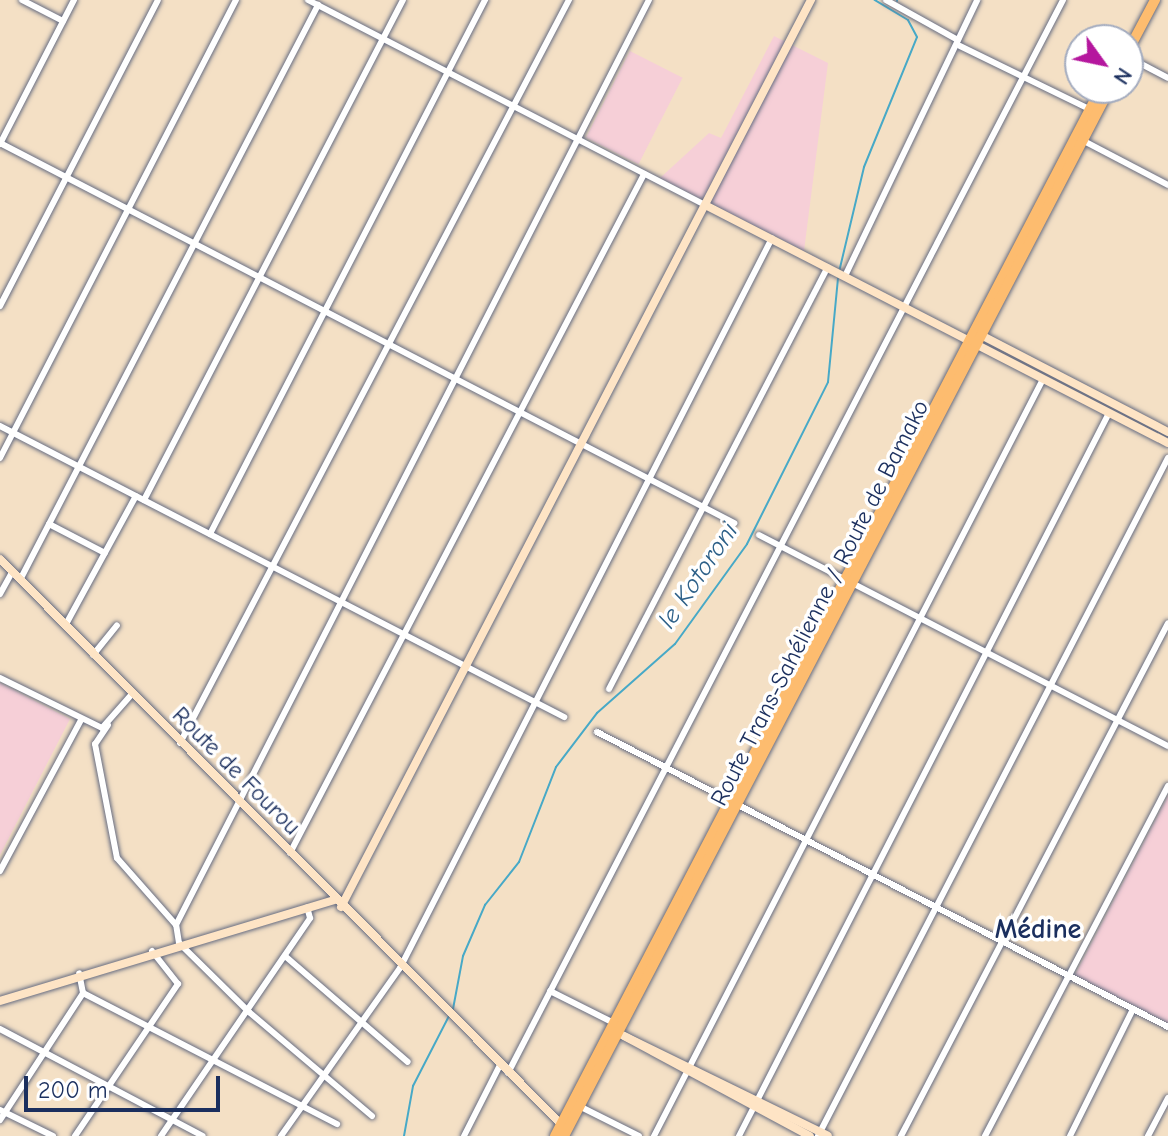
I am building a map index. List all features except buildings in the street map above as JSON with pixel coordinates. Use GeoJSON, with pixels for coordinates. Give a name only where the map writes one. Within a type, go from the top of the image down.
{"type":"FeatureCollection","features":[{"type":"Feature","properties":{"kind":"highway"},"geometry":{"type":"LineString","coordinates":[[1135,24],[1148,0]]}},
{"type":"Feature","properties":{"kind":"highway"},"geometry":{"type":"LineString","coordinates":[[1143,24],[1155,0]]}},
{"type":"Feature","properties":{"kind":"highway","name":"Route Trans-Sahélienne / Route de Bamako"},"geometry":{"type":"LineString","coordinates":[[564,1130],[975,338],[1092,104]]}},
{"type":"Feature","properties":{"kind":"highway","name":"Route Trans-Sahélienne / Route de Bamako"},"geometry":{"type":"LineString","coordinates":[[975,338],[1101,104]]}},
{"type":"Feature","properties":{"kind":"highway","name":"Route Trans-Sahélienne / Route de Bamako"},"geometry":{"type":"LineString","coordinates":[[555,1136],[564,1130],[579,1106],[617,1029]]}},
{"type":"Feature","properties":{"kind":"street"},"geometry":{"type":"LineString","coordinates":[[22,0],[63,21]]}},
{"type":"Feature","properties":{"kind":"street"},"geometry":{"type":"LineString","coordinates":[[74,0],[0,143],[734,523]]}},
{"type":"Feature","properties":{"kind":"street"},"geometry":{"type":"LineString","coordinates":[[0,306],[158,0]]}},
{"type":"Feature","properties":{"kind":"street"},"geometry":{"type":"LineString","coordinates":[[0,458],[236,0]]}},
{"type":"Feature","properties":{"kind":"street"},"geometry":{"type":"LineString","coordinates":[[308,0],[904,307],[1168,432]]}},
{"type":"Feature","properties":{"kind":"street"},"geometry":{"type":"LineString","coordinates":[[144,500],[403,0]]}},
{"type":"Feature","properties":{"kind":"street"},"geometry":{"type":"LineString","coordinates":[[210,534],[485,0]]}},
{"type":"Feature","properties":{"kind":"street"},"geometry":{"type":"LineString","coordinates":[[180,743],[275,568],[569,0]]}},
{"type":"Feature","properties":{"kind":"street"},"geometry":{"type":"LineString","coordinates":[[176,925],[236,799],[649,0]]}},
{"type":"Feature","properties":{"kind":"street"},"geometry":{"type":"LineString","coordinates":[[0,1001],[179,943],[307,907],[338,904],[467,668],[811,0]]}},
{"type":"Feature","properties":{"kind":"street"},"geometry":{"type":"LineString","coordinates":[[845,276],[977,0]]}},
{"type":"Feature","properties":{"kind":"street"},"geometry":{"type":"LineString","coordinates":[[508,1073],[1063,0]]}},
{"type":"Feature","properties":{"kind":"street"},"geometry":{"type":"LineString","coordinates":[[890,1],[959,43],[1089,109]]}},
{"type":"Feature","properties":{"kind":"street"},"geometry":{"type":"LineString","coordinates":[[20,580],[318,5]]}},
{"type":"Feature","properties":{"kind":"street"},"geometry":{"type":"LineString","coordinates":[[1144,64],[1168,78]]}},
{"type":"Feature","properties":{"kind":"street"},"geometry":{"type":"LineString","coordinates":[[1082,140],[1168,185]]}},
{"type":"Feature","properties":{"kind":"street"},"geometry":{"type":"LineString","coordinates":[[290,853],[407,635],[518,411],[644,174]]}},
{"type":"Feature","properties":{"kind":"street"},"geometry":{"type":"LineString","coordinates":[[281,1136],[400,968],[772,238]]}},
{"type":"Feature","properties":{"kind":"street"},"geometry":{"type":"LineString","coordinates":[[609,689],[831,268]]}},
{"type":"Feature","properties":{"kind":"street"},"geometry":{"type":"LineString","coordinates":[[975,338],[1043,379],[1168,443]]}},
{"type":"Feature","properties":{"kind":"street"},"geometry":{"type":"LineString","coordinates":[[654,1136],[808,843],[1043,379]]}},
{"type":"Feature","properties":{"kind":"street"},"geometry":{"type":"LineString","coordinates":[[739,1136],[1109,413]]}},
{"type":"Feature","properties":{"kind":"street"},"geometry":{"type":"LineString","coordinates":[[0,426],[564,717]]}},
{"type":"Feature","properties":{"kind":"street"},"geometry":{"type":"LineString","coordinates":[[550,991],[689,1069],[822,1135],[1168,458]]}},
{"type":"Feature","properties":{"kind":"street"},"geometry":{"type":"LineString","coordinates":[[65,626],[136,496]]}},
{"type":"Feature","properties":{"kind":"street"},"geometry":{"type":"LineString","coordinates":[[49,524],[105,553]]}},
{"type":"Feature","properties":{"kind":"street"},"geometry":{"type":"LineString","coordinates":[[759,535],[1168,746]]}},
{"type":"Feature","properties":{"kind":"street","name":"Route de Fourou"},"geometry":{"type":"LineString","coordinates":[[0,559],[400,968],[564,1130]]}},
{"type":"Feature","properties":{"kind":"street"},"geometry":{"type":"LineString","coordinates":[[0,594],[12,572]]}},
{"type":"Feature","properties":{"kind":"street"},"geometry":{"type":"LineString","coordinates":[[901,1136],[1168,623]]}},
{"type":"Feature","properties":{"kind":"street"},"geometry":{"type":"LineString","coordinates":[[93,655],[117,625]]}},
{"type":"Feature","properties":{"kind":"street"},"geometry":{"type":"LineString","coordinates":[[0,678],[81,720],[108,725]]}},
{"type":"Feature","properties":{"kind":"street"},"geometry":{"type":"LineString","coordinates":[[132,694],[95,744],[117,858],[176,925],[179,943],[249,1012],[372,1116]]}},
{"type":"Feature","properties":{"kind":"street"},"geometry":{"type":"LineString","coordinates":[[0,871],[81,720]]}},
{"type":"Feature","properties":{"kind":"street"},"geometry":{"type":"LineString","coordinates":[[597,732],[1168,1027]]}},
{"type":"Feature","properties":{"kind":"street"},"geometry":{"type":"LineString","coordinates":[[985,1136],[1168,786]]}},
{"type":"Feature","properties":{"kind":"street"},"geometry":{"type":"LineString","coordinates":[[161,1136],[249,1012],[310,918],[307,907]]}},
{"type":"Feature","properties":{"kind":"street"},"geometry":{"type":"LineString","coordinates":[[75,1136],[178,984],[152,951]]}},
{"type":"Feature","properties":{"kind":"street"},"geometry":{"type":"LineString","coordinates":[[285,956],[408,1062]]}},
{"type":"Feature","properties":{"kind":"street"},"geometry":{"type":"LineString","coordinates":[[0,1120],[3,1111],[46,1052],[83,993],[79,973]]}},
{"type":"Feature","properties":{"kind":"street"},"geometry":{"type":"LineString","coordinates":[[83,993],[337,1124]]}},
{"type":"Feature","properties":{"kind":"street"},"geometry":{"type":"LineString","coordinates":[[1070,1136],[1133,1009]]}},
{"type":"Feature","properties":{"kind":"street"},"geometry":{"type":"LineString","coordinates":[[0,1029],[111,1084],[203,1136]]}},
{"type":"Feature","properties":{"kind":"street"},"geometry":{"type":"LineString","coordinates":[[464,1136],[500,1065]]}},
{"type":"Feature","properties":{"kind":"street"},"geometry":{"type":"LineString","coordinates":[[1148,1136],[1168,1098]]}},
{"type":"Feature","properties":{"kind":"street"},"geometry":{"type":"LineString","coordinates":[[755,1103],[810,1136]]}},
{"type":"Feature","properties":{"kind":"street"},"geometry":{"type":"LineString","coordinates":[[579,1106],[639,1136]]}},
{"type":"Feature","properties":{"kind":"street"},"geometry":{"type":"LineString","coordinates":[[3,1111],[53,1136]]}},
{"type":"Feature","properties":{"kind":"shaded area"},"geometry":{"type":"Polygon","coordinates":[[[774,36],[828,63],[804,251],[660,178],[709,133],[721,138],[774,36]]]}},
{"type":"Feature","properties":{"kind":"shaded area"},"geometry":{"type":"Polygon","coordinates":[[[630,51],[683,78],[639,164],[586,137],[630,51]]]}},
{"type":"Feature","properties":{"kind":"shaded area"},"geometry":{"type":"Polygon","coordinates":[[[0,683],[70,719],[0,855],[0,683]]]}},
{"type":"Feature","properties":{"kind":"shaded area"},"geometry":{"type":"Polygon","coordinates":[[[1168,796],[1168,1023],[1075,975],[1168,796]]]}},
{"type":"Feature","properties":{"kind":"waterway","name":"le Kotoroni"},"geometry":{"type":"LineString","coordinates":[[839,272],[864,167],[917,37],[908,20],[875,0]]}},
{"type":"Feature","properties":{"kind":"waterway","name":"le Kotoroni"},"geometry":{"type":"LineString","coordinates":[[453,1009],[463,956],[485,905],[519,862],[556,767],[597,713],[675,644],[747,544],[828,382],[838,278]]}},
{"type":"Feature","properties":{"kind":"waterway","name":"le Kotoroni"},"geometry":{"type":"LineString","coordinates":[[404,1136],[413,1086],[450,1014]]}},
{"type":"Feature","properties":{"kind":"district","name":"Médine"},"geometry":{"type":"Point","coordinates":[1038,929]}}]}
